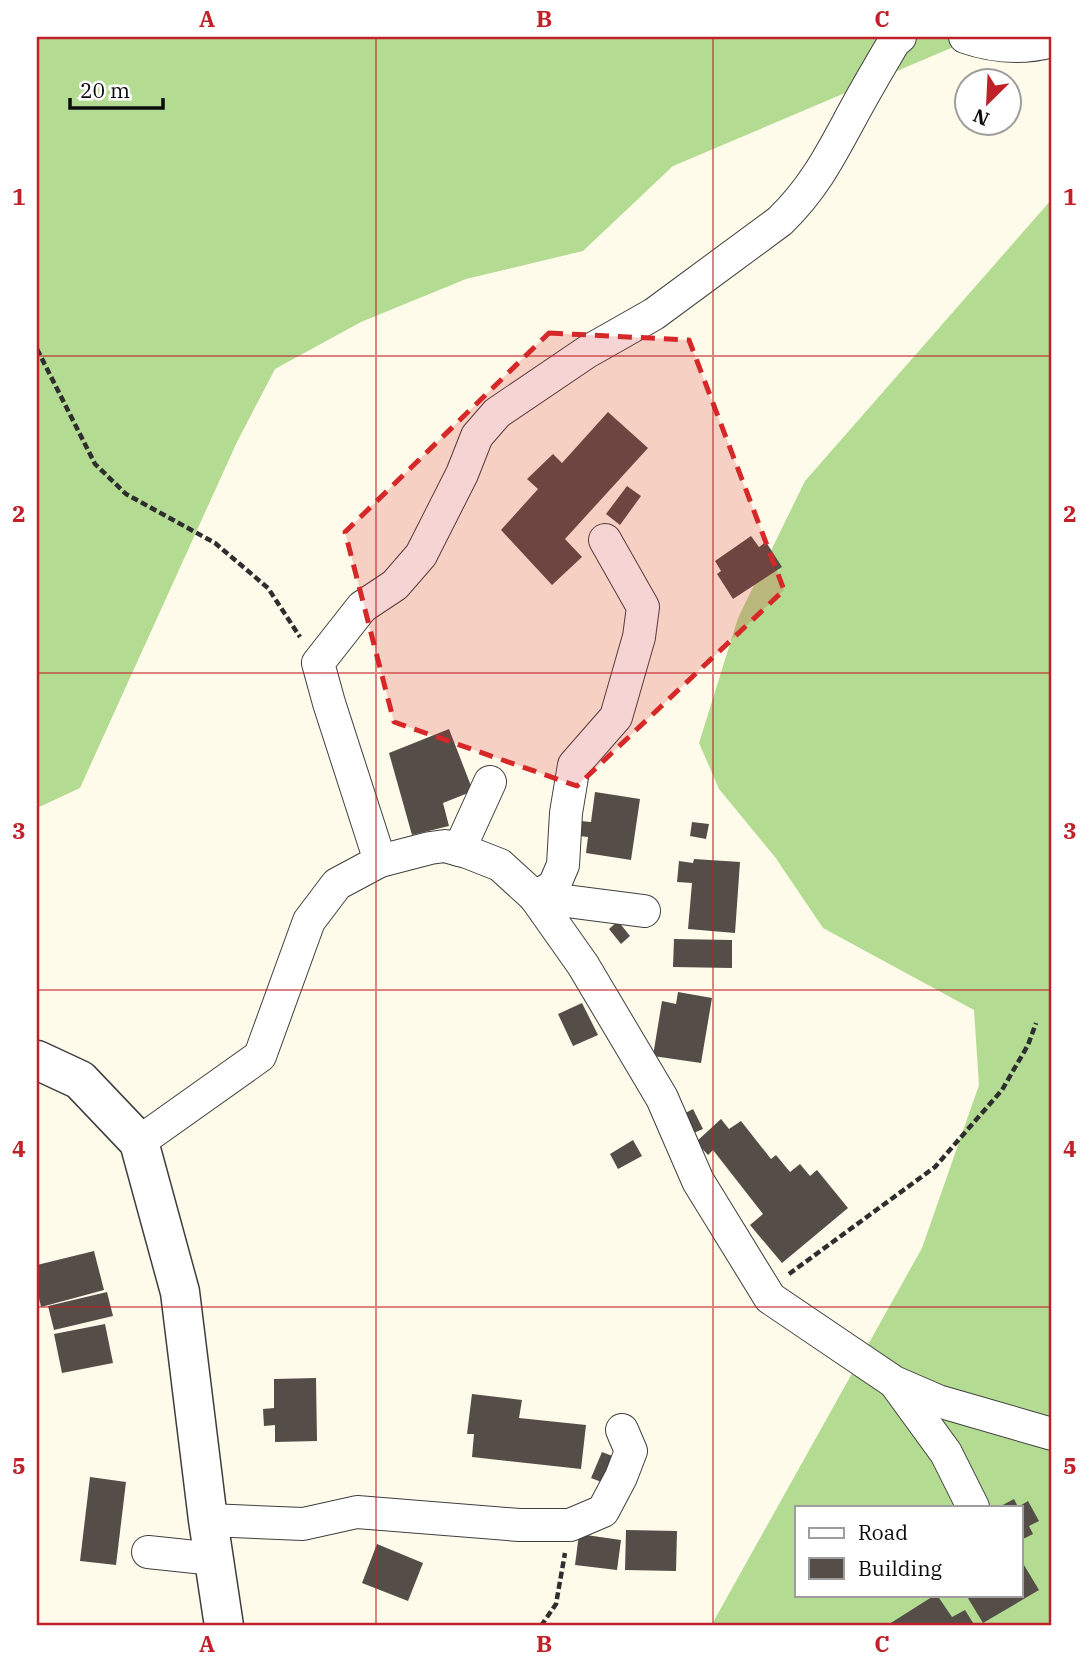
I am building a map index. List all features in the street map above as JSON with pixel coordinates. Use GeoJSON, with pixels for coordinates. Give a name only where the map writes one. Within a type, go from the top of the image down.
{"type":"FeatureCollection","features":[{"type":"Feature","properties":{"kind":"street"},"geometry":{"type":"LineString","coordinates":[[380,861],[318,663],[362,607],[395,585],[421,555],[462,474],[477,436],[497,413],[587,352],[654,314],[780,221],[798,204],[821,174],[857,105],[894,42],[900,37]]}},
{"type":"Feature","properties":{"kind":"street"},"geometry":{"type":"LineString","coordinates":[[965,37],[986,44],[1031,46],[1052,41]]}},
{"type":"Feature","properties":{"kind":"street"},"geometry":{"type":"LineString","coordinates":[[535,897],[554,886],[563,865],[566,813],[574,765],[616,717],[639,637],[643,607],[605,540]]}},
{"type":"Feature","properties":{"kind":"street"},"geometry":{"type":"LineString","coordinates":[[459,850],[490,782]]}},
{"type":"Feature","properties":{"kind":"street"},"geometry":{"type":"LineString","coordinates":[[139,1142],[260,1056],[309,922],[337,884],[380,861],[430,848],[445,846],[459,850],[500,865],[535,897],[583,965],[662,1098],[698,1181],[770,1298],[894,1382],[938,1401],[1052,1434]]}},
{"type":"Feature","properties":{"kind":"street"},"geometry":{"type":"LineString","coordinates":[[535,897],[644,911]]}},
{"type":"Feature","properties":{"kind":"street"},"geometry":{"type":"LineString","coordinates":[[37,1060],[80,1080],[139,1142],[180,1292],[224,1626]]}},
{"type":"Feature","properties":{"kind":"street"},"geometry":{"type":"LineString","coordinates":[[894,1382],[946,1453],[972,1506]]}},
{"type":"Feature","properties":{"kind":"street"},"geometry":{"type":"LineString","coordinates":[[208,1520],[303,1524],[357,1512],[520,1525],[570,1525],[603,1511],[631,1451],[622,1430]]}},
{"type":"Feature","properties":{"kind":"street"},"geometry":{"type":"LineString","coordinates":[[148,1552],[214,1559]]}},
{"type":"Feature","properties":{"kind":"path"},"geometry":{"type":"LineString","coordinates":[[37,349],[95,464],[125,494],[215,543],[268,588],[318,663]]}},
{"type":"Feature","properties":{"kind":"path"},"geometry":{"type":"LineString","coordinates":[[765,1291],[935,1167],[1002,1090],[1028,1045],[1036,1023]]}},
{"type":"Feature","properties":{"kind":"path"},"geometry":{"type":"LineString","coordinates":[[541,1626],[556,1604],[570,1525]]}},
{"type":"Feature","properties":{"kind":"highlighted area"},"geometry":{"type":"Polygon","coordinates":[[[549,333],[689,340],[784,590],[577,786],[394,722],[345,532],[549,333]]]}},
{"type":"Feature","properties":{"kind":"green space"},"geometry":{"type":"Polygon","coordinates":[[[37,37],[977,37],[673,166],[583,251],[466,279],[361,322],[275,369],[237,442],[80,788],[37,808],[37,37]]]}},
{"type":"Feature","properties":{"kind":"green space"},"geometry":{"type":"Polygon","coordinates":[[[1052,199],[1052,1626],[711,1626],[922,1248],[979,1085],[974,1010],[823,928],[775,857],[719,789],[699,743],[738,618],[805,481],[1052,199]]]}},
{"type":"Feature","properties":{"kind":"building"},"geometry":{"type":"Polygon","coordinates":[[[608,412],[648,448],[565,539],[582,557],[552,585],[501,530],[538,489],[527,479],[553,454],[562,463],[608,412]]]}},
{"type":"Feature","properties":{"kind":"building"},"geometry":{"type":"Polygon","coordinates":[[[627,486],[641,496],[620,525],[606,514],[627,486]]]}},
{"type":"Feature","properties":{"kind":"building"},"geometry":{"type":"Polygon","coordinates":[[[751,536],[759,547],[766,542],[782,567],[733,599],[717,574],[721,571],[715,561],[751,536]]]}},
{"type":"Feature","properties":{"kind":"building"},"geometry":{"type":"Polygon","coordinates":[[[449,729],[473,791],[443,803],[449,826],[412,835],[389,753],[449,729]]]}},
{"type":"Feature","properties":{"kind":"building"},"geometry":{"type":"Polygon","coordinates":[[[595,792],[640,799],[631,860],[586,853],[588,837],[579,836],[581,821],[591,822],[595,792]]]}},
{"type":"Feature","properties":{"kind":"building"},"geometry":{"type":"Polygon","coordinates":[[[692,822],[709,824],[706,839],[690,836],[692,822]]]}},
{"type":"Feature","properties":{"kind":"building"},"geometry":{"type":"Polygon","coordinates":[[[694,859],[740,862],[735,933],[688,929],[692,883],[677,882],[679,861],[693,863],[694,859]]]}},
{"type":"Feature","properties":{"kind":"building"},"geometry":{"type":"Polygon","coordinates":[[[618,921],[630,936],[621,944],[609,929],[618,921]]]}},
{"type":"Feature","properties":{"kind":"building"},"geometry":{"type":"Polygon","coordinates":[[[674,939],[732,940],[732,968],[673,967],[674,939]]]}},
{"type":"Feature","properties":{"kind":"building"},"geometry":{"type":"Polygon","coordinates":[[[678,992],[712,998],[701,1063],[653,1056],[662,1001],[676,1004],[678,992]]]}},
{"type":"Feature","properties":{"kind":"building"},"geometry":{"type":"Polygon","coordinates":[[[582,1003],[598,1035],[573,1046],[558,1014],[582,1003]]]}},
{"type":"Feature","properties":{"kind":"building"},"geometry":{"type":"Polygon","coordinates":[[[693,1109],[703,1129],[689,1135],[680,1116],[693,1109]]]}},
{"type":"Feature","properties":{"kind":"building"},"geometry":{"type":"Polygon","coordinates":[[[721,1119],[729,1129],[741,1121],[771,1159],[776,1155],[790,1172],[800,1164],[810,1176],[817,1170],[848,1208],[782,1263],[750,1225],[763,1214],[713,1150],[708,1155],[696,1142],[721,1119]]]}},
{"type":"Feature","properties":{"kind":"building"},"geometry":{"type":"Polygon","coordinates":[[[633,1140],[642,1156],[618,1169],[610,1154],[633,1140]]]}},
{"type":"Feature","properties":{"kind":"building"},"geometry":{"type":"Polygon","coordinates":[[[94,1251],[104,1290],[41,1307],[37,1290],[37,1265],[94,1251]]]}},
{"type":"Feature","properties":{"kind":"building"},"geometry":{"type":"Polygon","coordinates":[[[107,1292],[113,1316],[54,1330],[48,1306],[107,1292]]]}},
{"type":"Feature","properties":{"kind":"building"},"geometry":{"type":"Polygon","coordinates":[[[105,1324],[113,1363],[62,1373],[54,1334],[105,1324]]]}},
{"type":"Feature","properties":{"kind":"building"},"geometry":{"type":"Polygon","coordinates":[[[316,1378],[317,1441],[275,1442],[275,1425],[264,1426],[263,1409],[274,1408],[274,1379],[316,1378]]]}},
{"type":"Feature","properties":{"kind":"building"},"geometry":{"type":"Polygon","coordinates":[[[472,1394],[522,1400],[519,1418],[586,1425],[581,1469],[472,1457],[474,1434],[467,1434],[472,1394]]]}},
{"type":"Feature","properties":{"kind":"building"},"geometry":{"type":"Polygon","coordinates":[[[602,1452],[615,1457],[604,1483],[591,1478],[602,1452]]]}},
{"type":"Feature","properties":{"kind":"building"},"geometry":{"type":"Polygon","coordinates":[[[90,1477],[126,1482],[116,1565],[80,1561],[90,1477]]]}},
{"type":"Feature","properties":{"kind":"building"},"geometry":{"type":"Polygon","coordinates":[[[1014,1499],[1018,1506],[1001,1506],[1014,1499]]]}},
{"type":"Feature","properties":{"kind":"building"},"geometry":{"type":"Polygon","coordinates":[[[1028,1501],[1039,1521],[1029,1526],[1033,1534],[1023,1539],[1023,1506],[1020,1506],[1028,1501]]]}},
{"type":"Feature","properties":{"kind":"building"},"geometry":{"type":"Polygon","coordinates":[[[626,1530],[677,1531],[676,1571],[625,1570],[626,1530]]]}},
{"type":"Feature","properties":{"kind":"building"},"geometry":{"type":"Polygon","coordinates":[[[579,1534],[621,1540],[617,1570],[575,1565],[579,1534]]]}},
{"type":"Feature","properties":{"kind":"building"},"geometry":{"type":"Polygon","coordinates":[[[377,1544],[423,1563],[408,1601],[362,1583],[377,1544]]]}},
{"type":"Feature","properties":{"kind":"building"},"geometry":{"type":"Polygon","coordinates":[[[1023,1563],[1039,1590],[983,1623],[967,1596],[1023,1596],[1023,1563]]]}},
{"type":"Feature","properties":{"kind":"building"},"geometry":{"type":"Polygon","coordinates":[[[933,1596],[938,1596],[952,1617],[965,1610],[975,1626],[886,1626],[933,1596]]]}}]}
